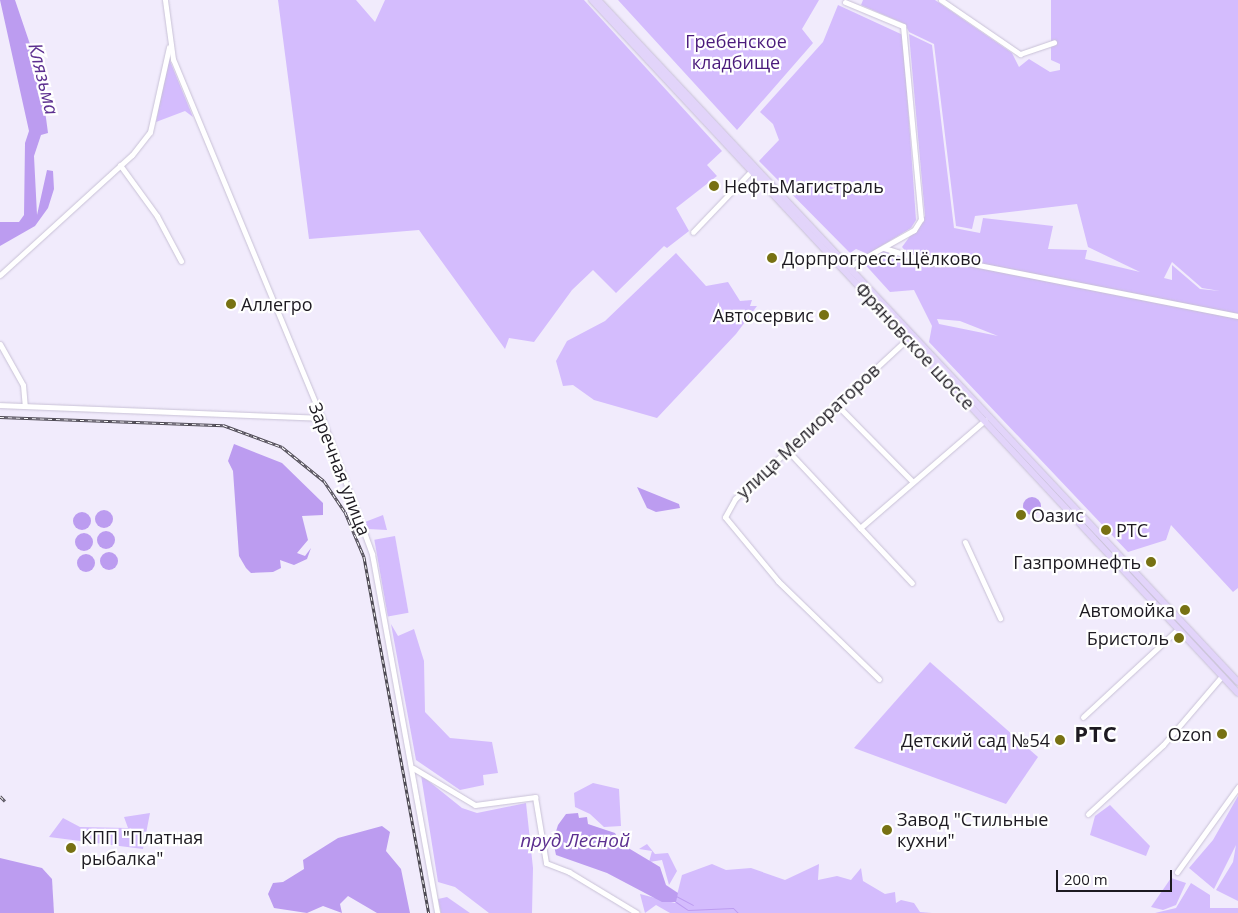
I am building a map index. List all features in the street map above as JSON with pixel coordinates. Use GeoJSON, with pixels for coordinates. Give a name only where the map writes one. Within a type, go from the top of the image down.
{"type":"FeatureCollection","features":[{"type":"Feature","properties":{"kind":"main road","name":"Фряновское шоссе"},"geometry":{"type":"LineString","coordinates":[[592,0],[1238,692]]}},
{"type":"Feature","properties":{"kind":"main road","name":"Фряновское шоссе"},"geometry":{"type":"LineString","coordinates":[[598,0],[850,266],[1238,682]]}},
{"type":"Feature","properties":{"kind":"street","name":"Заречная улица"},"geometry":{"type":"LineString","coordinates":[[164,0],[169,47],[322,418],[372,554],[414,768],[437,913]]}},
{"type":"Feature","properties":{"kind":"street"},"geometry":{"type":"LineString","coordinates":[[941,0],[1020,54],[1054,42]]}},
{"type":"Feature","properties":{"kind":"street"},"geometry":{"type":"LineString","coordinates":[[846,2],[903,26],[921,219],[914,230],[850,266]]}},
{"type":"Feature","properties":{"kind":"street","name":"Заречная улица"},"geometry":{"type":"LineString","coordinates":[[0,276],[120,164],[153,126],[163,59],[169,47]]}},
{"type":"Feature","properties":{"kind":"street"},"geometry":{"type":"LineString","coordinates":[[120,164],[157,216],[181,261]]}},
{"type":"Feature","properties":{"kind":"street"},"geometry":{"type":"LineString","coordinates":[[693,232],[751,171]]}},
{"type":"Feature","properties":{"kind":"street"},"geometry":{"type":"LineString","coordinates":[[884,248],[898,249],[908,258],[932,263],[968,264],[1238,316]]}},
{"type":"Feature","properties":{"kind":"street","name":"улица Мелиораторов"},"geometry":{"type":"LineString","coordinates":[[879,679],[727,525],[727,506],[838,406],[908,338]]}},
{"type":"Feature","properties":{"kind":"street"},"geometry":{"type":"LineString","coordinates":[[0,344],[23,385],[25,406]]}},
{"type":"Feature","properties":{"kind":"street"},"geometry":{"type":"LineString","coordinates":[[0,405],[322,418]]}},
{"type":"Feature","properties":{"kind":"street"},"geometry":{"type":"LineString","coordinates":[[838,406],[912,481]]}},
{"type":"Feature","properties":{"kind":"street"},"geometry":{"type":"LineString","coordinates":[[860,528],[984,420]]}},
{"type":"Feature","properties":{"kind":"street"},"geometry":{"type":"LineString","coordinates":[[788,451],[912,583]]}},
{"type":"Feature","properties":{"kind":"street"},"geometry":{"type":"LineString","coordinates":[[965,542],[1000,618]]}},
{"type":"Feature","properties":{"kind":"street"},"geometry":{"type":"LineString","coordinates":[[1083,718],[1178,629]]}},
{"type":"Feature","properties":{"kind":"street"},"geometry":{"type":"LineString","coordinates":[[1088,814],[1163,746],[1222,676]]}},
{"type":"Feature","properties":{"kind":"street"},"geometry":{"type":"LineString","coordinates":[[414,768],[475,805],[535,797],[546,863],[569,872],[636,913]]}},
{"type":"Feature","properties":{"kind":"street"},"geometry":{"type":"LineString","coordinates":[[1177,872],[1238,787]]}},
{"type":"Feature","properties":{"kind":"green space"},"geometry":{"type":"Polygon","coordinates":[[[278,0],[356,0],[375,22],[385,0],[584,0],[722,151],[707,165],[717,176],[676,208],[689,231],[667,248],[664,246],[616,293],[593,270],[572,290],[534,342],[509,338],[505,349],[419,230],[309,239],[278,0]]]}},
{"type":"Feature","properties":{"kind":"green space","name":"Гребенское кладбище"},"geometry":{"type":"Polygon","coordinates":[[[618,0],[819,0],[802,29],[813,43],[737,130],[618,0]]]}},
{"type":"Feature","properties":{"kind":"green space"},"geometry":{"type":"Polygon","coordinates":[[[863,0],[935,0],[1012,53],[1019,67],[1029,59],[1050,72],[1060,70],[1060,64],[1051,60],[1051,0],[1238,0],[1238,588],[1233,592],[1171,525],[1166,540],[1128,552],[929,342],[932,326],[914,290],[890,292],[861,260],[885,249],[897,250],[907,259],[910,256],[902,247],[925,216],[909,34],[932,45],[954,228],[980,233],[983,218],[1053,226],[1048,249],[1087,250],[1085,259],[1140,272],[1088,247],[1077,204],[975,216],[972,229],[956,226],[934,44],[909,32],[905,24],[861,5],[863,0]],[[1172,262],[1164,278],[1172,280],[1172,265],[1200,289],[1220,291],[1202,288],[1172,262]],[[937,319],[939,324],[998,336],[960,321],[937,319]]]}},
{"type":"Feature","properties":{"kind":"green space"},"geometry":{"type":"Polygon","coordinates":[[[838,5],[903,35],[916,220],[911,228],[868,254],[856,249],[850,253],[759,161],[779,140],[773,124],[760,112],[823,42],[838,5]]]}},
{"type":"Feature","properties":{"kind":"green space"},"geometry":{"type":"Polygon","coordinates":[[[168,56],[193,117],[185,111],[156,122],[168,56]]]}},
{"type":"Feature","properties":{"kind":"green space"},"geometry":{"type":"Polygon","coordinates":[[[676,253],[706,286],[728,282],[740,301],[752,300],[750,306],[757,306],[736,334],[657,418],[594,400],[573,385],[563,386],[556,361],[567,341],[605,321],[676,253]]]}},
{"type":"Feature","properties":{"kind":"green space"},"geometry":{"type":"Polygon","coordinates":[[[383,515],[387,530],[368,529],[365,522],[383,515]]]}},
{"type":"Feature","properties":{"kind":"green space"},"geometry":{"type":"Polygon","coordinates":[[[395,536],[409,613],[388,616],[374,540],[395,536]]]}},
{"type":"Feature","properties":{"kind":"green space"},"geometry":{"type":"Polygon","coordinates":[[[391,624],[398,636],[414,629],[424,661],[425,712],[450,738],[492,742],[498,773],[483,775],[484,785],[460,790],[416,760],[391,624]]]}},
{"type":"Feature","properties":{"kind":"green space"},"geometry":{"type":"Polygon","coordinates":[[[930,662],[1038,757],[1006,804],[854,748],[930,662]]]}},
{"type":"Feature","properties":{"kind":"green space"},"geometry":{"type":"Polygon","coordinates":[[[421,775],[462,808],[477,813],[526,803],[533,868],[532,913],[489,913],[455,887],[438,882],[421,775]]]}},
{"type":"Feature","properties":{"kind":"green space"},"geometry":{"type":"Polygon","coordinates":[[[593,783],[619,789],[621,826],[604,827],[590,814],[575,807],[574,793],[593,783]]]}},
{"type":"Feature","properties":{"kind":"green space"},"geometry":{"type":"Polygon","coordinates":[[[1238,796],[1238,901],[1216,890],[1233,862],[1236,845],[1214,889],[1189,868],[1213,840],[1238,796]]]}},
{"type":"Feature","properties":{"kind":"green space"},"geometry":{"type":"Polygon","coordinates":[[[1110,805],[1150,846],[1146,856],[1090,835],[1095,816],[1110,805]]]}},
{"type":"Feature","properties":{"kind":"green space"},"geometry":{"type":"Polygon","coordinates":[[[150,813],[143,849],[49,837],[63,818],[80,827],[128,828],[124,817],[150,813]]]}},
{"type":"Feature","properties":{"kind":"green space"},"geometry":{"type":"Polygon","coordinates":[[[647,844],[655,854],[668,853],[677,871],[669,885],[662,860],[649,862],[652,851],[639,849],[647,844]]]}},
{"type":"Feature","properties":{"kind":"green space"},"geometry":{"type":"Polygon","coordinates":[[[712,864],[726,870],[751,868],[785,880],[819,864],[818,880],[837,876],[851,880],[861,868],[863,881],[885,894],[895,892],[896,903],[901,900],[914,903],[920,912],[932,913],[670,913],[656,905],[645,913],[640,894],[675,903],[682,875],[712,864]]]}},
{"type":"Feature","properties":{"kind":"green space"},"geometry":{"type":"Polygon","coordinates":[[[1171,878],[1186,883],[1176,905],[1163,910],[1151,907],[1171,878]]]}},
{"type":"Feature","properties":{"kind":"green space"},"geometry":{"type":"Polygon","coordinates":[[[1191,883],[1210,895],[1210,908],[1238,908],[1238,913],[1155,913],[1176,908],[1191,883]]]}},
{"type":"Feature","properties":{"kind":"green space"},"geometry":{"type":"Polygon","coordinates":[[[447,897],[470,913],[441,913],[438,899],[447,897]]]}},
{"type":"Feature","properties":{"kind":"water"},"geometry":{"type":"Polygon","coordinates":[[[0,0],[15,0],[34,56],[46,118],[48,133],[41,135],[34,156],[37,215],[47,170],[53,171],[54,189],[48,208],[35,226],[0,246],[0,222],[19,222],[24,215],[25,143],[29,131],[0,0]]]}},
{"type":"Feature","properties":{"kind":"water"},"geometry":{"type":"Polygon","coordinates":[[[234,444],[282,463],[323,503],[323,515],[302,516],[308,540],[297,553],[305,556],[311,548],[307,559],[294,565],[280,560],[281,568],[273,572],[251,573],[246,568],[239,556],[233,471],[228,461],[234,444]]]}},
{"type":"Feature","properties":{"kind":"water"},"geometry":{"type":"Polygon","coordinates":[[[637,487],[679,504],[680,508],[656,512],[647,508],[637,487]]]}},
{"type":"Feature","properties":{"kind":"water"},"geometry":{"type":"Polygon","coordinates":[[[1032,497],[1038,500],[1041,506],[1038,512],[1032,515],[1026,512],[1023,506],[1026,500],[1032,497]]]}},
{"type":"Feature","properties":{"kind":"water"},"geometry":{"type":"Polygon","coordinates":[[[104,510],[110,513],[113,519],[110,525],[104,528],[98,525],[95,519],[98,513],[104,510]]]}},
{"type":"Feature","properties":{"kind":"water"},"geometry":{"type":"Polygon","coordinates":[[[82,512],[88,515],[91,521],[88,527],[82,530],[76,527],[73,521],[76,515],[82,512]]]}},
{"type":"Feature","properties":{"kind":"water"},"geometry":{"type":"Polygon","coordinates":[[[106,531],[112,534],[115,540],[112,546],[106,549],[100,546],[97,540],[100,534],[106,531]]]}},
{"type":"Feature","properties":{"kind":"water"},"geometry":{"type":"Polygon","coordinates":[[[84,533],[90,536],[93,542],[90,548],[84,551],[78,548],[75,542],[78,536],[84,533]]]}},
{"type":"Feature","properties":{"kind":"water"},"geometry":{"type":"Polygon","coordinates":[[[109,552],[115,555],[118,561],[115,567],[109,570],[103,567],[100,561],[103,555],[109,552]]]}},
{"type":"Feature","properties":{"kind":"water"},"geometry":{"type":"Polygon","coordinates":[[[86,554],[92,557],[95,563],[92,569],[86,572],[80,569],[77,563],[80,557],[86,554]]]}},
{"type":"Feature","properties":{"kind":"water","name":"пруд Лесной"},"geometry":{"type":"Polygon","coordinates":[[[578,813],[579,818],[587,817],[588,824],[615,833],[620,843],[660,867],[666,885],[678,893],[676,902],[662,902],[607,873],[556,855],[553,841],[558,825],[566,814],[578,813]]]}},
{"type":"Feature","properties":{"kind":"water"},"geometry":{"type":"Polygon","coordinates":[[[382,826],[390,832],[386,851],[401,869],[410,913],[377,913],[348,896],[340,904],[342,913],[323,906],[307,913],[274,908],[268,894],[273,883],[283,882],[304,869],[303,860],[338,838],[382,826]]]}},
{"type":"Feature","properties":{"kind":"water"},"geometry":{"type":"Polygon","coordinates":[[[0,858],[42,868],[52,879],[54,913],[0,913],[0,858]]]}},
{"type":"Feature","properties":{"kind":"waterway"},"geometry":{"type":"LineString","coordinates":[[676,896],[693,905]]}},
{"type":"Feature","properties":{"kind":"waterway"},"geometry":{"type":"LineString","coordinates":[[676,902],[688,910],[733,908],[738,913]]}},
{"type":"Feature","properties":{"kind":"railway"},"geometry":{"type":"LineString","coordinates":[[0,417],[223,425],[282,447],[324,481],[345,512],[364,557],[429,913]]}},
{"type":"Feature","properties":{"kind":"railway"},"geometry":{"type":"LineString","coordinates":[[0,796],[5,801]]}},
{"type":"Feature","properties":{"kind":"place","name":"НефтьМагистраль"},"geometry":{"type":"Point","coordinates":[714,186]}},
{"type":"Feature","properties":{"kind":"place","name":"Дорпрогресс-Щёлково"},"geometry":{"type":"Point","coordinates":[772,258]}},
{"type":"Feature","properties":{"kind":"place","name":"Аллегро"},"geometry":{"type":"Point","coordinates":[231,304]}},
{"type":"Feature","properties":{"kind":"place","name":"Автосервис"},"geometry":{"type":"Point","coordinates":[824,315]}},
{"type":"Feature","properties":{"kind":"place","name":"Оазис"},"geometry":{"type":"Point","coordinates":[1021,515]}},
{"type":"Feature","properties":{"kind":"place","name":"РТС"},"geometry":{"type":"Point","coordinates":[1106,530]}},
{"type":"Feature","properties":{"kind":"place","name":"Газпромнефть"},"geometry":{"type":"Point","coordinates":[1151,562]}},
{"type":"Feature","properties":{"kind":"place","name":"Автомойка"},"geometry":{"type":"Point","coordinates":[1185,610]}},
{"type":"Feature","properties":{"kind":"place","name":"Бристоль"},"geometry":{"type":"Point","coordinates":[1179,638]}},
{"type":"Feature","properties":{"kind":"place","name":"Ozon"},"geometry":{"type":"Point","coordinates":[1222,734]}},
{"type":"Feature","properties":{"kind":"place","name":"Детский сад №54"},"geometry":{"type":"Point","coordinates":[1060,740]}},
{"type":"Feature","properties":{"kind":"place","name":"Завод \"Стильные кухни\""},"geometry":{"type":"Point","coordinates":[887,830]}},
{"type":"Feature","properties":{"kind":"place","name":"КПП \"Платная рыбалка\""},"geometry":{"type":"Point","coordinates":[71,848]}},
{"type":"Feature","properties":{"kind":"district","name":"РТС"},"geometry":{"type":"Point","coordinates":[1096,734]}},
{"type":"Feature","properties":{"kind":"water label","name":"Клязьма"},"geometry":{"type":"Point","coordinates":[43,79]}}]}
